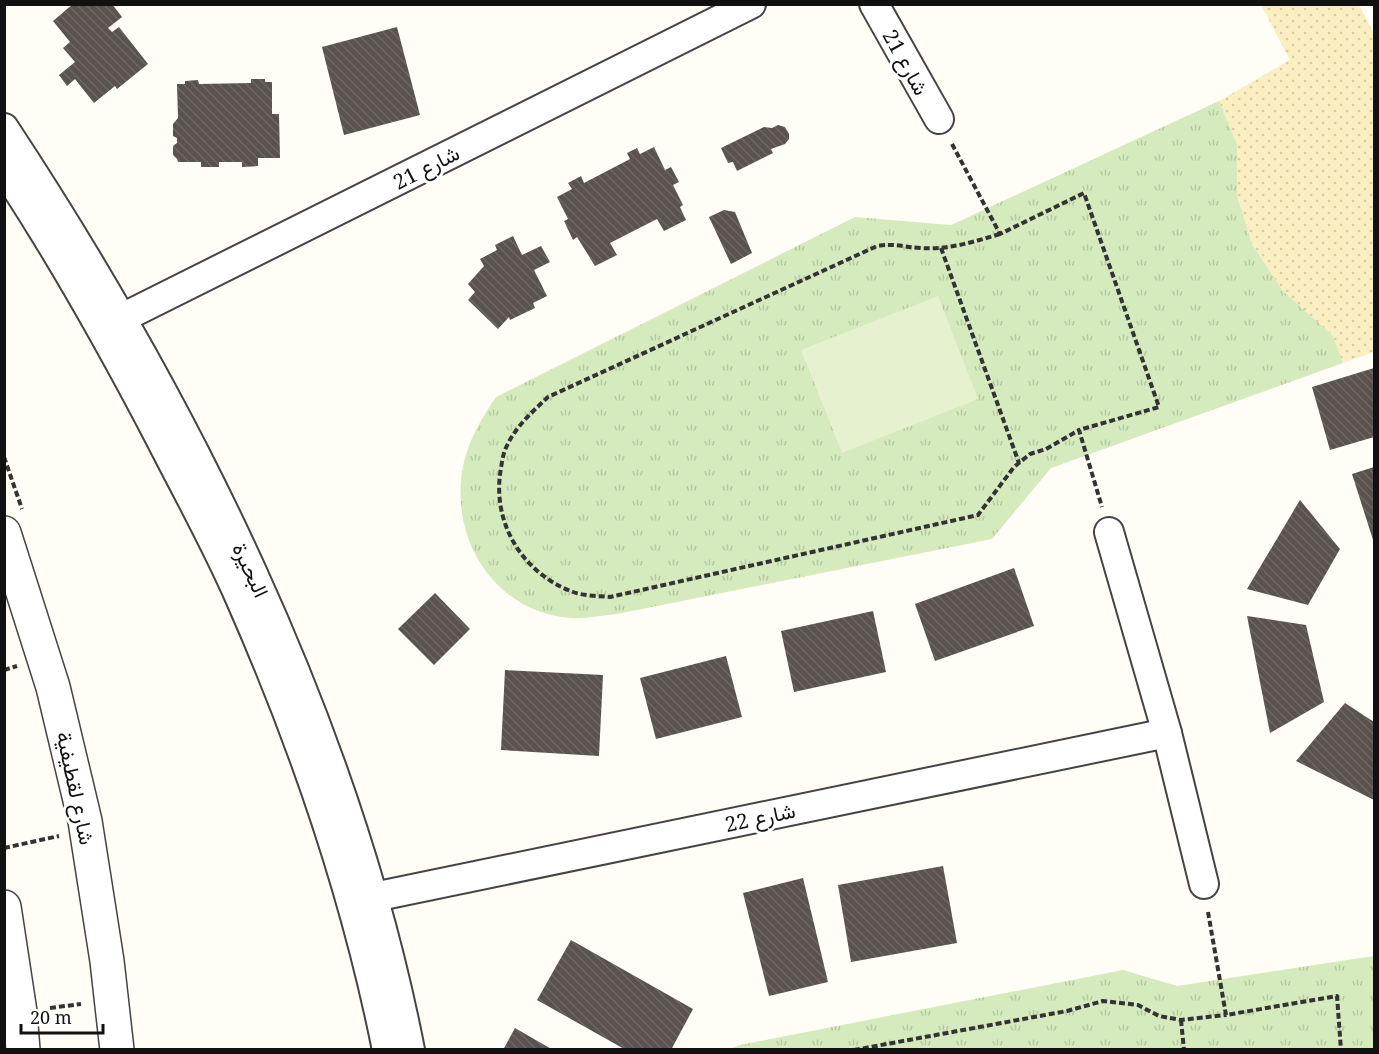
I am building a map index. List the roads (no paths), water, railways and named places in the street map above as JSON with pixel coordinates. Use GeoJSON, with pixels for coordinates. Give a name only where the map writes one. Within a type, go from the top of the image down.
{"type":"FeatureCollection","features":[{"type":"Feature","properties":{"kind":"street","name":"شارع 21"},"geometry":{"type":"LineString","coordinates":[[111,324],[751,4]]}},
{"type":"Feature","properties":{"kind":"street","name":"شارع 21"},"geometry":{"type":"LineString","coordinates":[[874,4],[939,119]]}},
{"type":"Feature","properties":{"kind":"street","name":"البحيرة"},"geometry":{"type":"LineString","coordinates":[[4,128],[52,202],[111,324]]}},
{"type":"Feature","properties":{"kind":"street","name":"البحيرة"},"geometry":{"type":"LineString","coordinates":[[4,169],[111,324],[216,496],[256,608],[297,677],[334,777],[364,900],[410,1050]]}},
{"type":"Feature","properties":{"kind":"street"},"geometry":{"type":"LineString","coordinates":[[1109,532],[1167,733],[1204,884]]}},
{"type":"Feature","properties":{"kind":"street","name":"شارع لقطيفية"},"geometry":{"type":"LineString","coordinates":[[4,533],[53,687],[86,830],[107,961],[117,1050]]}},
{"type":"Feature","properties":{"kind":"street","name":"شارع 22"},"geometry":{"type":"LineString","coordinates":[[364,900],[1167,733]]}},
{"type":"Feature","properties":{"kind":"street","name":"البحيرة"},"geometry":{"type":"LineString","coordinates":[[364,900],[387,1050]]}},
{"type":"Feature","properties":{"kind":"street"},"geometry":{"type":"LineString","coordinates":[[4,907],[20,1012],[23,1050]]}}]}
